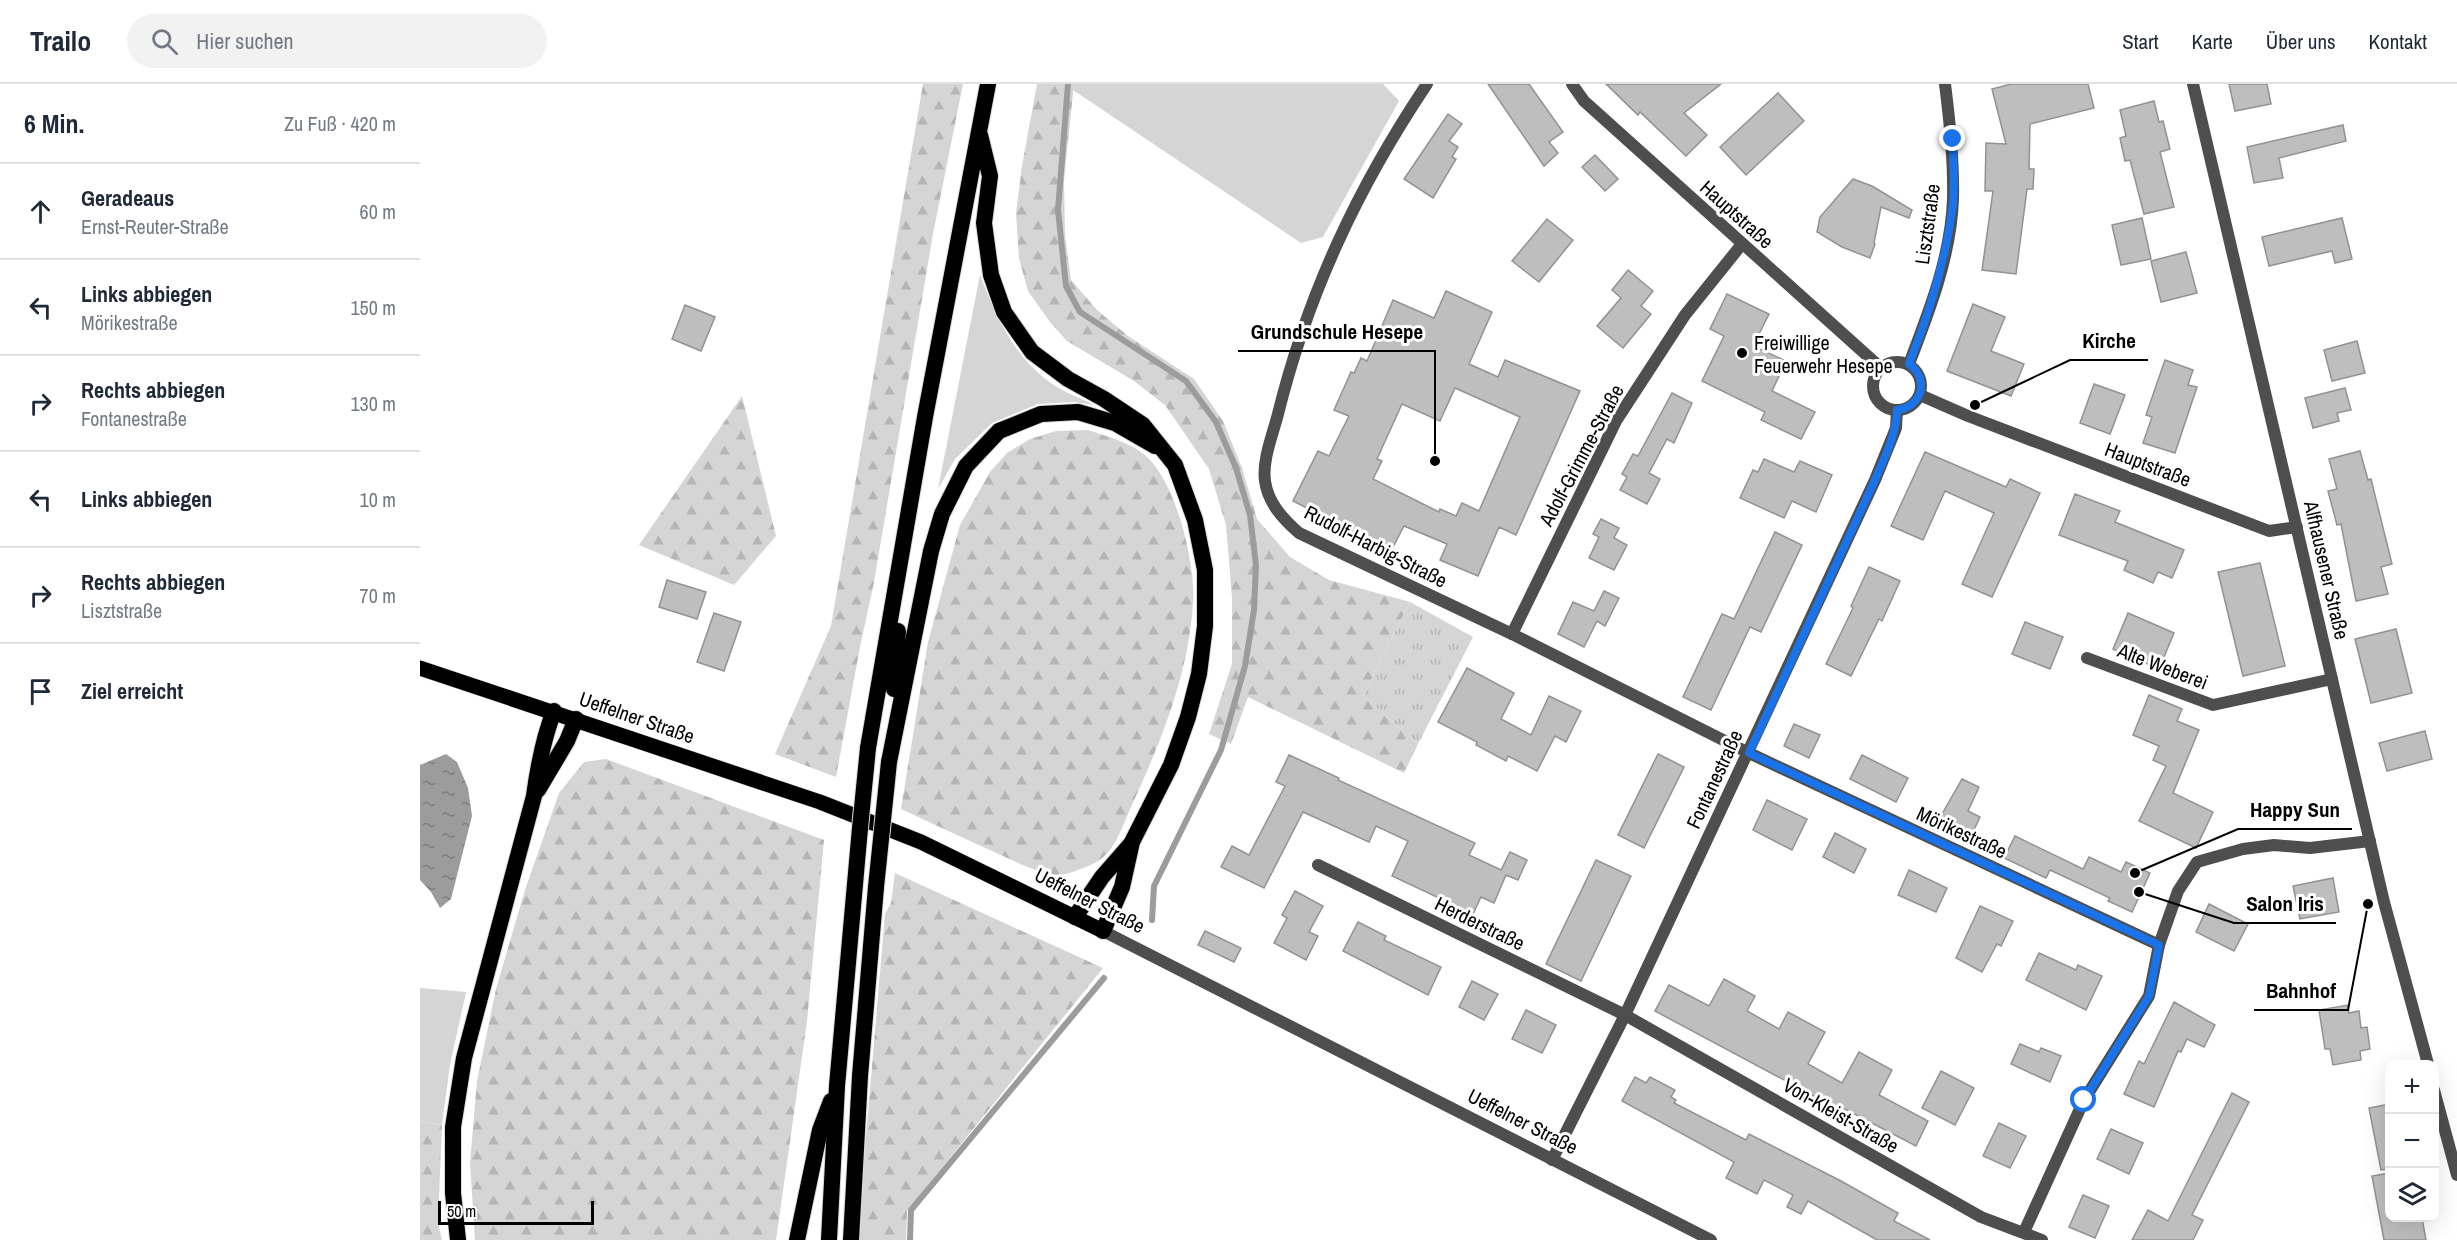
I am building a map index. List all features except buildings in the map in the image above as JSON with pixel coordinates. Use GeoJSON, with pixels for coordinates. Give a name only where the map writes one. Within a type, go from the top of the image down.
{"type":"FeatureCollection","features":[{"type":"Feature","properties":{"kind":"highway"},"geometry":{"type":"LineString","coordinates":[[829,1240],[837,1086],[854,878],[868,748],[925,417],[988,84]]}},
{"type":"Feature","properties":{"kind":"highway"},"geometry":{"type":"LineString","coordinates":[[980,135],[990,176],[984,223],[991,275],[1004,312],[1032,352],[1068,379],[1143,425],[1175,465],[1195,520],[1205,570],[1205,626],[1199,674],[1188,717],[1171,765],[1132,842],[1102,877],[1076,917]]}},
{"type":"Feature","properties":{"kind":"highway"},"geometry":{"type":"LineString","coordinates":[[889,762],[930,550],[942,514],[966,466],[999,431],[1041,414],[1078,412],[1115,423],[1161,450]]}},
{"type":"Feature","properties":{"kind":"highway"},"geometry":{"type":"LineString","coordinates":[[851,1240],[860,1076],[889,762],[904,544]]}},
{"type":"Feature","properties":{"kind":"highway"},"geometry":{"type":"LineString","coordinates":[[458,1240],[453,1193],[453,1127],[464,1058],[534,796],[545,733],[554,711]]}},
{"type":"Feature","properties":{"kind":"highway"},"geometry":{"type":"LineString","coordinates":[[534,796],[567,741],[576,719]]}},
{"type":"Feature","properties":{"kind":"highway"},"geometry":{"type":"LineString","coordinates":[[1104,930],[1122,887],[1132,842]]}},
{"type":"Feature","properties":{"kind":"highway"},"geometry":{"type":"LineString","coordinates":[[796,1240],[820,1130],[837,1086]]}},
{"type":"Feature","properties":{"kind":"main road","name":"Ueffelner Straße"},"geometry":{"type":"LineString","coordinates":[[420,668],[820,802],[911,838],[1104,930]]}},
{"type":"Feature","properties":{"kind":"street","name":"Rudolf-Harbig-Straße"},"geometry":{"type":"LineString","coordinates":[[1427,84],[1382,154],[1354,205],[1308,311],[1268,455],[1265,480],[1271,499],[1283,519],[1299,533],[1512,634],[1749,753]]}},
{"type":"Feature","properties":{"kind":"street","name":"Hauptstraße"},"geometry":{"type":"LineString","coordinates":[[1572,84],[1584,101],[1881,368]]}},
{"type":"Feature","properties":{"kind":"street","name":"Lisztstraße"},"geometry":{"type":"LineString","coordinates":[[1909,364],[1927,319],[1943,261],[1953,201],[1953,139],[1945,84]]}},
{"type":"Feature","properties":{"kind":"street","name":"Alfhausener Straße"},"geometry":{"type":"LineString","coordinates":[[2193,84],[2370,841],[2427,1060]]}},
{"type":"Feature","properties":{"kind":"street","name":"Adolf-Grimme-Straße"},"geometry":{"type":"LineString","coordinates":[[1512,634],[1616,421],[1685,315],[1742,244]]}},
{"type":"Feature","properties":{"kind":"street"},"geometry":{"type":"LineString","coordinates":[[1896,361],[1909,364],[1920,377],[1922,385],[1920,395],[1911,406],[1897,410],[1888,408],[1876,397],[1873,381],[1881,368],[1896,361]]}},
{"type":"Feature","properties":{"kind":"street","name":"Hauptstraße"},"geometry":{"type":"LineString","coordinates":[[1920,395],[1968,416],[2269,531],[2297,527]]}},
{"type":"Feature","properties":{"kind":"street","name":"Fontanestraße"},"geometry":{"type":"LineString","coordinates":[[1552,1160],[1625,1015],[1880,470],[1896,428],[1897,410]]}},
{"type":"Feature","properties":{"kind":"street","name":"Alte Weberei"},"geometry":{"type":"LineString","coordinates":[[2087,658],[2213,705],[2332,679]]}},
{"type":"Feature","properties":{"kind":"street","name":"Mörikestraße"},"geometry":{"type":"LineString","coordinates":[[1749,753],[2159,945]]}},
{"type":"Feature","properties":{"kind":"street"},"geometry":{"type":"LineString","coordinates":[[2024,1232],[2084,1100],[2149,996],[2159,945],[2178,891],[2197,862],[2243,849],[2274,845],[2310,848],[2370,841]]}},
{"type":"Feature","properties":{"kind":"street","name":"Herderstraße"},"geometry":{"type":"LineString","coordinates":[[1318,865],[1625,1015]]}},
{"type":"Feature","properties":{"kind":"street","name":"Ueffelner Straße"},"geometry":{"type":"LineString","coordinates":[[1104,930],[1711,1240]]}},
{"type":"Feature","properties":{"kind":"street","name":"Von-Kleist-Straße"},"geometry":{"type":"LineString","coordinates":[[1625,1015],[1981,1217],[2042,1240]]}},
{"type":"Feature","properties":{"kind":"street"},"geometry":{"type":"LineString","coordinates":[[2439,1108],[2457,1175]]}},
{"type":"Feature","properties":{"kind":"green space"},"geometry":{"type":"Polygon","coordinates":[[[923,84],[963,84],[933,234],[874,582],[836,777],[775,754],[831,626],[923,84]]]}},
{"type":"Feature","properties":{"kind":"green space"},"geometry":{"type":"Polygon","coordinates":[[[1037,84],[1074,84],[1064,181],[1065,235],[1071,280],[1097,310],[1128,336],[1194,379],[1223,421],[1242,468],[1257,519],[1290,557],[1329,580],[1410,602],[1363,696],[1418,744],[1404,773],[1248,697],[1231,744],[1209,734],[1232,664],[1232,598],[1226,525],[1209,469],[1165,405],[1134,381],[1067,341],[1028,291],[1019,258],[1016,213],[1037,84]]]}},
{"type":"Feature","properties":{"kind":"green space"},"geometry":{"type":"Polygon","coordinates":[[[1074,84],[1383,84],[1399,101],[1323,237],[1301,243],[1073,90],[1074,84]]]}},
{"type":"Feature","properties":{"kind":"green space"},"geometry":{"type":"Polygon","coordinates":[[[980,275],[1009,337],[1030,365],[1057,387],[1095,405],[1074,402],[1038,404],[992,423],[955,459],[938,489],[980,275]]]}},
{"type":"Feature","properties":{"kind":"green space"},"geometry":{"type":"Polygon","coordinates":[[[742,396],[776,536],[734,585],[639,545],[742,396]]]}},
{"type":"Feature","properties":{"kind":"green space"},"geometry":{"type":"Polygon","coordinates":[[[1088,430],[1120,441],[1143,453],[1159,472],[1168,488],[1183,527],[1191,569],[1193,604],[1185,657],[1171,708],[1153,758],[1118,837],[1104,857],[1098,861],[1068,873],[1052,875],[1025,866],[901,809],[928,642],[960,525],[990,472],[1007,453],[1030,439],[1056,431],[1088,430]]]}},
{"type":"Feature","properties":{"kind":"green space"},"geometry":{"type":"Polygon","coordinates":[[[1410,602],[1473,637],[1418,744],[1363,696],[1410,602]]]}},
{"type":"Feature","properties":{"kind":"green space"},"geometry":{"type":"Polygon","coordinates":[[[606,759],[824,840],[807,1021],[776,1240],[475,1240],[470,1163],[477,1081],[496,989],[525,890],[559,793],[584,762],[606,759]]]}},
{"type":"Feature","properties":{"kind":"green space"},"geometry":{"type":"Polygon","coordinates":[[[895,873],[1103,968],[907,1211],[906,1240],[860,1240],[864,1160],[885,914],[891,903],[895,873]]]}},
{"type":"Feature","properties":{"kind":"green space"},"geometry":{"type":"Polygon","coordinates":[[[420,988],[466,992],[450,1065],[442,1125],[420,1121],[420,988]]]}},
{"type":"Feature","properties":{"kind":"green space"},"geometry":{"type":"Polygon","coordinates":[[[420,1121],[442,1125],[438,1223],[442,1240],[420,1240],[420,1121]]]}},
{"type":"Feature","properties":{"kind":"water"},"geometry":{"type":"Polygon","coordinates":[[[446,754],[457,762],[468,788],[472,816],[451,899],[440,908],[431,892],[420,880],[420,765],[446,754]]]}},
{"type":"Feature","properties":{"kind":"waterway"},"geometry":{"type":"LineString","coordinates":[[1068,84],[1058,210],[1066,286],[1080,312],[1186,381],[1216,422],[1236,468],[1250,515],[1256,565],[1254,610],[1245,666],[1221,750],[1154,886],[1152,920]]}},
{"type":"Feature","properties":{"kind":"waterway"},"geometry":{"type":"LineString","coordinates":[[910,1240],[911,1210],[1104,978]]}},
{"type":"Feature","properties":{"kind":"place","name":"Freiwillige Feuerwehr Hesepe"},"geometry":{"type":"Point","coordinates":[1742,353]}},
{"type":"Feature","properties":{"kind":"place","name":"Kirche"},"geometry":{"type":"Point","coordinates":[1975,405]}},
{"type":"Feature","properties":{"kind":"place","name":"Grundschule Hesepe"},"geometry":{"type":"Point","coordinates":[1435,461]}},
{"type":"Feature","properties":{"kind":"place","name":"Happy Sun"},"geometry":{"type":"Point","coordinates":[2135,873]}},
{"type":"Feature","properties":{"kind":"place","name":"Salon Iris"},"geometry":{"type":"Point","coordinates":[2139,892]}},
{"type":"Feature","properties":{"kind":"place","name":"Bahnhof"},"geometry":{"type":"Point","coordinates":[2368,904]}},
{"type":"Feature","properties":{"kind":"route"},"geometry":{"type":"LineString","coordinates":[[1953,139],[1953,201],[1943,261],[1927,319],[1909,364],[1920,377],[1922,385],[1920,395],[1911,406],[1897,410],[1896,428],[1875,480],[1749,753],[2159,945],[2149,996],[2084,1100]]}}]}
